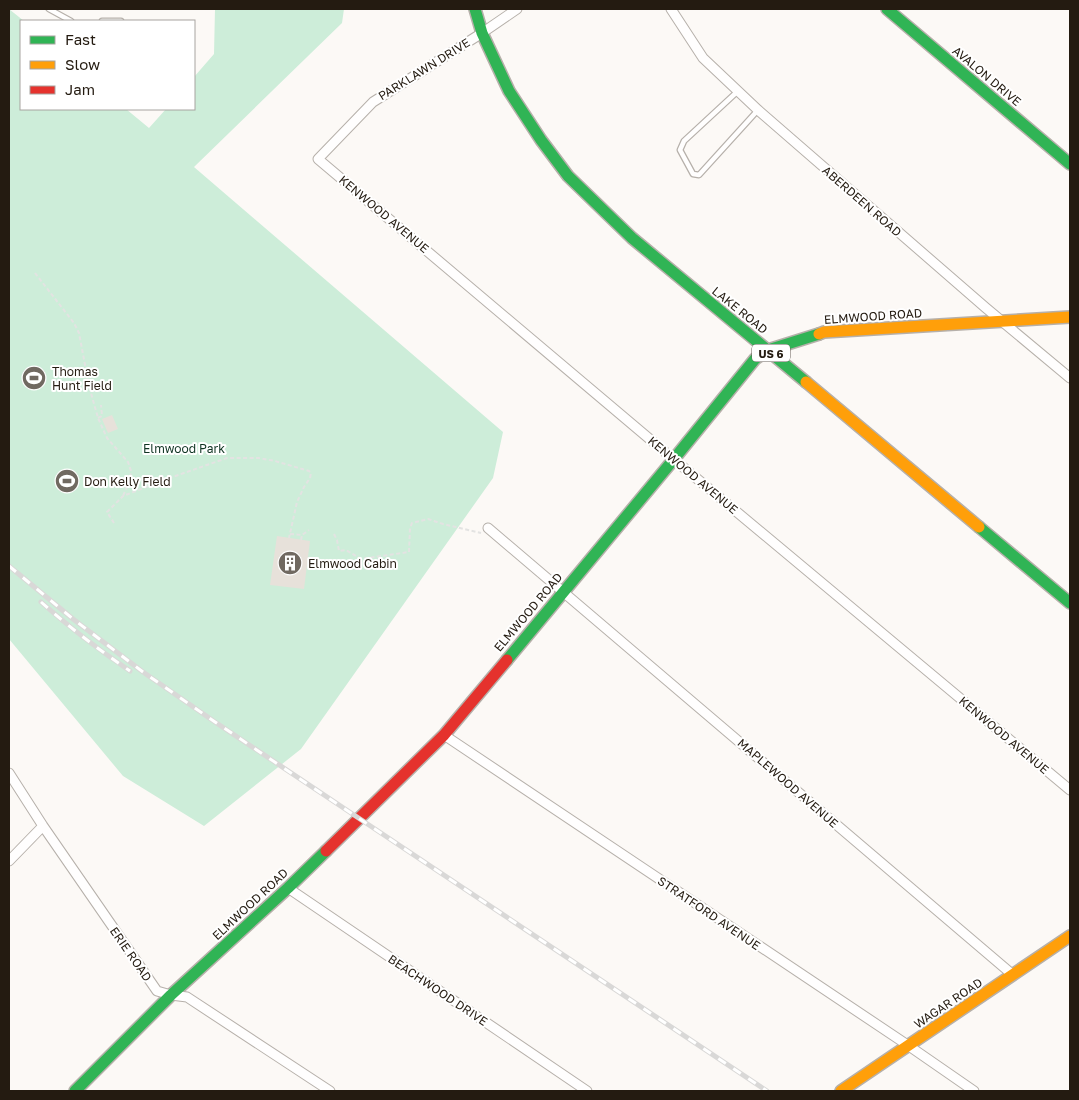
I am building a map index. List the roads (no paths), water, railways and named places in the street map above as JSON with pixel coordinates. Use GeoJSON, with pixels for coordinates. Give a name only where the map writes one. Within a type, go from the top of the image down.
{"type":"FeatureCollection","features":[{"type":"Feature","properties":{"kind":"street","name":"LAKE ROAD"},"geometry":{"type":"LineString","coordinates":[[475,9],[482,33],[509,91],[541,140],[568,176],[632,238],[1070,603]]}},
{"type":"Feature","properties":{"kind":"street","name":"PARKLAWN DRIVE"},"geometry":{"type":"LineString","coordinates":[[318,159],[373,102],[517,9]]}},
{"type":"Feature","properties":{"kind":"street","name":"ABERDEEN ROAD"},"geometry":{"type":"LineString","coordinates":[[670,9],[703,58],[758,110],[1070,378]]}},
{"type":"Feature","properties":{"kind":"street","name":"AVALON DRIVE"},"geometry":{"type":"LineString","coordinates":[[887,9],[1070,164]]}},
{"type":"Feature","properties":{"kind":"street","name":"KENWOOD AVENUE"},"geometry":{"type":"LineString","coordinates":[[318,159],[1070,790]]}},
{"type":"Feature","properties":{"kind":"street","name":"ELMWOOD ROAD"},"geometry":{"type":"LineString","coordinates":[[76,1091],[171,995],[288,888],[444,735],[755,359],[768,350],[824,332],[1070,317]]}},
{"type":"Feature","properties":{"kind":"street","name":"MAPLEWOOD AVENUE"},"geometry":{"type":"LineString","coordinates":[[486,531],[563,591],[1012,975]]}},
{"type":"Feature","properties":{"kind":"street","name":"STRATFORD AVENUE"},"geometry":{"type":"LineString","coordinates":[[444,735],[974,1091]]}},
{"type":"Feature","properties":{"kind":"street","name":"ERIE ROAD"},"geometry":{"type":"LineString","coordinates":[[9,773],[156,991],[187,997],[330,1091]]}},
{"type":"Feature","properties":{"kind":"street"},"geometry":{"type":"LineString","coordinates":[[9,861],[43,826]]}},
{"type":"Feature","properties":{"kind":"street","name":"BEACHWOOD DRIVE"},"geometry":{"type":"LineString","coordinates":[[288,888],[587,1091]]}},
{"type":"Feature","properties":{"kind":"street","name":"WAGAR ROAD"},"geometry":{"type":"LineString","coordinates":[[841,1091],[1070,936]]}},
{"type":"Feature","properties":{"kind":"lane"},"geometry":{"type":"LineString","coordinates":[[49,9],[69,20]]}},
{"type":"Feature","properties":{"kind":"lane"},"geometry":{"type":"LineString","coordinates":[[738,91],[684,141],[680,150],[693,174],[699,175],[758,110]]}},
{"type":"Feature","properties":{"kind":"railway"},"geometry":{"type":"LineString","coordinates":[[9,566],[73,619],[143,672],[215,722],[767,1091]]}},
{"type":"Feature","properties":{"kind":"railway"},"geometry":{"type":"LineString","coordinates":[[41,602],[84,638],[130,671]]}},
{"type":"Feature","properties":{"kind":"place","name":"Thomas Hunt Field"},"geometry":{"type":"Point","coordinates":[34,378]}},
{"type":"Feature","properties":{"kind":"place","name":"Don Kelly Field"},"geometry":{"type":"Point","coordinates":[67,481]}},
{"type":"Feature","properties":{"kind":"place","name":"Elmwood Cabin"},"geometry":{"type":"Point","coordinates":[290,563]}},
{"type":"Feature","properties":{"kind":"park label","name":"Elmwood Park"},"geometry":{"type":"Point","coordinates":[184,448]}}]}
